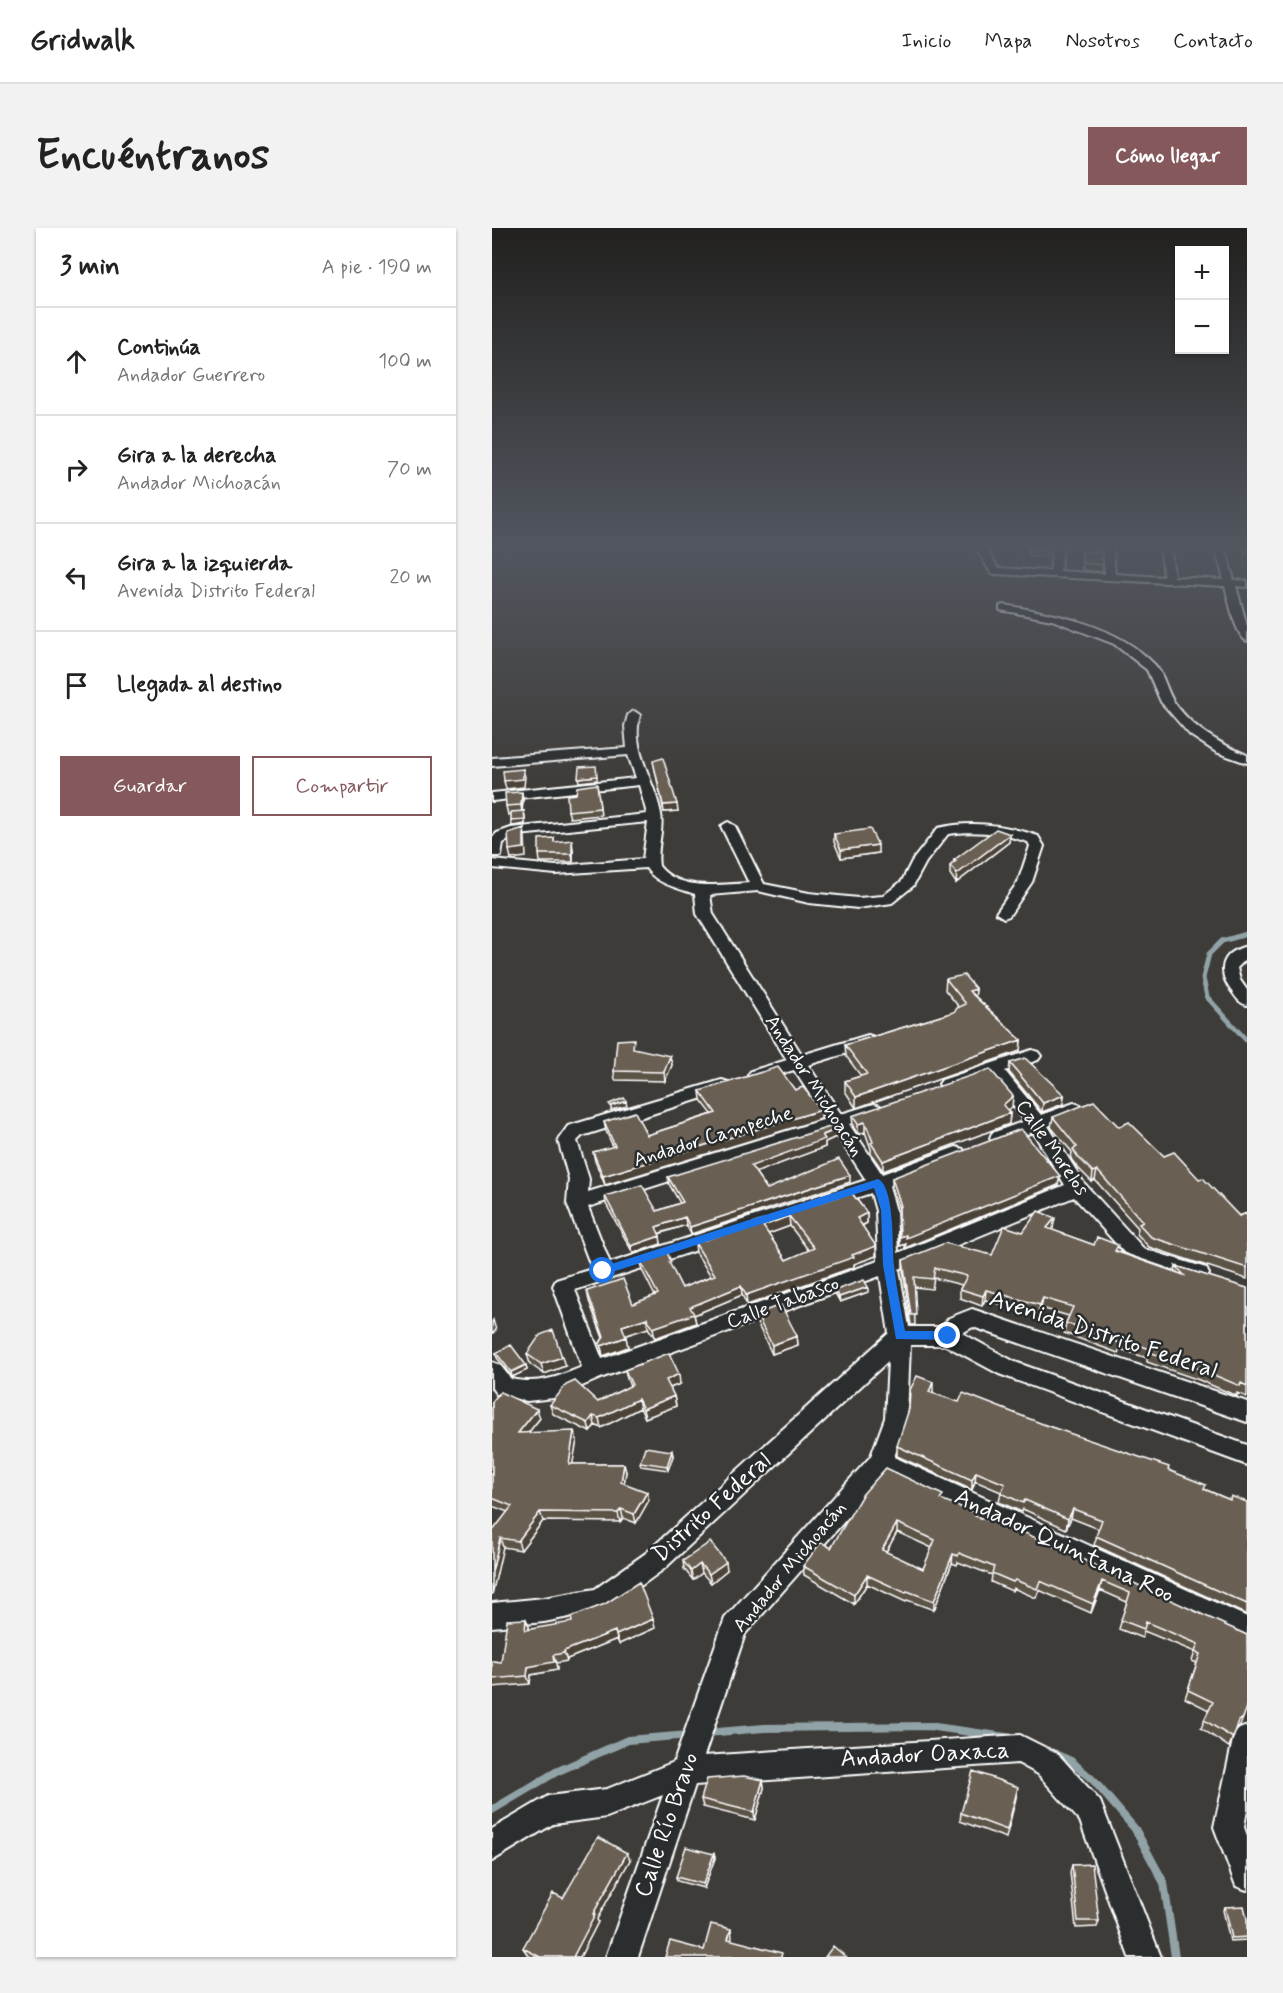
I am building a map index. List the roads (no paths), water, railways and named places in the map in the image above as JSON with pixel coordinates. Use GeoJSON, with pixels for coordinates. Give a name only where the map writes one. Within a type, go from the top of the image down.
{"type":"FeatureCollection","features":[{"type":"Feature","properties":{"kind":"street"},"geometry":{"type":"LineString","coordinates":[[1074,625],[1118,642],[1152,668],[1167,702],[1194,732],[1221,748],[1247,759]]}},
{"type":"Feature","properties":{"kind":"street"},"geometry":{"type":"LineString","coordinates":[[634,715],[630,729],[634,751],[655,817],[651,863],[656,872],[702,891],[758,887],[809,898],[858,903],[887,900],[908,883],[919,861],[943,831],[980,827],[1016,833],[1033,839],[1037,846],[1025,882],[1004,913]]}},
{"type":"Feature","properties":{"kind":"street"},"geometry":{"type":"LineString","coordinates":[[492,762],[634,751]]}},
{"type":"Feature","properties":{"kind":"street"},"geometry":{"type":"LineString","coordinates":[[492,797],[644,781]]}},
{"type":"Feature","properties":{"kind":"street"},"geometry":{"type":"LineString","coordinates":[[651,863],[556,870],[494,858],[496,842],[502,836],[516,831],[655,817]]}},
{"type":"Feature","properties":{"kind":"street"},"geometry":{"type":"LineString","coordinates":[[728,826],[758,887]]}},
{"type":"Feature","properties":{"kind":"street","name":"Andador Michoacán"},"geometry":{"type":"LineString","coordinates":[[702,891],[705,914],[798,1063],[878,1183],[886,1210],[888,1265],[900,1336],[896,1418],[881,1462],[734,1627],[712,1693]]}},
{"type":"Feature","properties":{"kind":"street"},"geometry":{"type":"LineString","coordinates":[[1247,951],[1235,957],[1229,967],[1230,980],[1247,1000]]}},
{"type":"Feature","properties":{"kind":"street"},"geometry":{"type":"LineString","coordinates":[[603,1271],[577,1203],[579,1179],[567,1140],[575,1131],[883,1036]]}},
{"type":"Feature","properties":{"kind":"street"},"geometry":{"type":"LineString","coordinates":[[926,1091],[1032,1056]]}},
{"type":"Feature","properties":{"kind":"street","name":"Calle Morelos"},"geometry":{"type":"LineString","coordinates":[[993,1068],[1038,1124],[1077,1188],[1137,1254],[1216,1279]]}},
{"type":"Feature","properties":{"kind":"street","name":"Andador Campeche"},"geometry":{"type":"LineString","coordinates":[[577,1203],[837,1123],[893,1103]]}},
{"type":"Feature","properties":{"kind":"street"},"geometry":{"type":"LineString","coordinates":[[594,1371],[563,1286],[603,1271],[878,1183],[1087,1104]]}},
{"type":"Feature","properties":{"kind":"street","name":"Calle Tabasco"},"geometry":{"type":"LineString","coordinates":[[492,1371],[504,1386],[526,1392],[554,1389],[594,1371],[888,1265],[1077,1188]]}},
{"type":"Feature","properties":{"kind":"street","name":"Avenida Distrito Federal"},"geometry":{"type":"LineString","coordinates":[[948,1336],[957,1324],[972,1318],[1247,1412]]}},
{"type":"Feature","properties":{"kind":"street"},"geometry":{"type":"LineString","coordinates":[[900,1336],[948,1336],[1007,1368],[1247,1455]]}},
{"type":"Feature","properties":{"kind":"street","name":"Distrito Federal"},"geometry":{"type":"LineString","coordinates":[[492,1615],[544,1610],[600,1600],[655,1562],[900,1336]]}},
{"type":"Feature","properties":{"kind":"street","name":"Andador Quintana Roo"},"geometry":{"type":"LineString","coordinates":[[881,1462],[1247,1630]]}},
{"type":"Feature","properties":{"kind":"street","name":"Calle Río Bravo"},"geometry":{"type":"LineString","coordinates":[[622,1957],[712,1693]]}},
{"type":"Feature","properties":{"kind":"street"},"geometry":{"type":"LineString","coordinates":[[1247,1740],[1229,1827],[1241,1840],[1247,1875]]}},
{"type":"Feature","properties":{"kind":"street","name":"Andador Oaxaca"},"geometry":{"type":"LineString","coordinates":[[492,1846],[549,1810],[607,1803],[689,1763],[1020,1749],[1048,1764],[1090,1811],[1109,1857],[1144,1957]]}},
{"type":"Feature","properties":{"kind":"waterway"},"geometry":{"type":"LineString","coordinates":[[1247,934],[1222,941],[1209,954],[1203,978],[1207,997],[1247,1041]]}},
{"type":"Feature","properties":{"kind":"waterway"},"geometry":{"type":"LineString","coordinates":[[707,1733],[764,1728],[928,1726],[1006,1737]]}},
{"type":"Feature","properties":{"kind":"waterway"},"geometry":{"type":"LineString","coordinates":[[492,1810],[556,1772],[628,1740],[689,1735]]}},
{"type":"Feature","properties":{"kind":"waterway"},"geometry":{"type":"LineString","coordinates":[[1054,1753],[1071,1761],[1094,1781],[1135,1829],[1164,1883],[1175,1957]]}}]}
